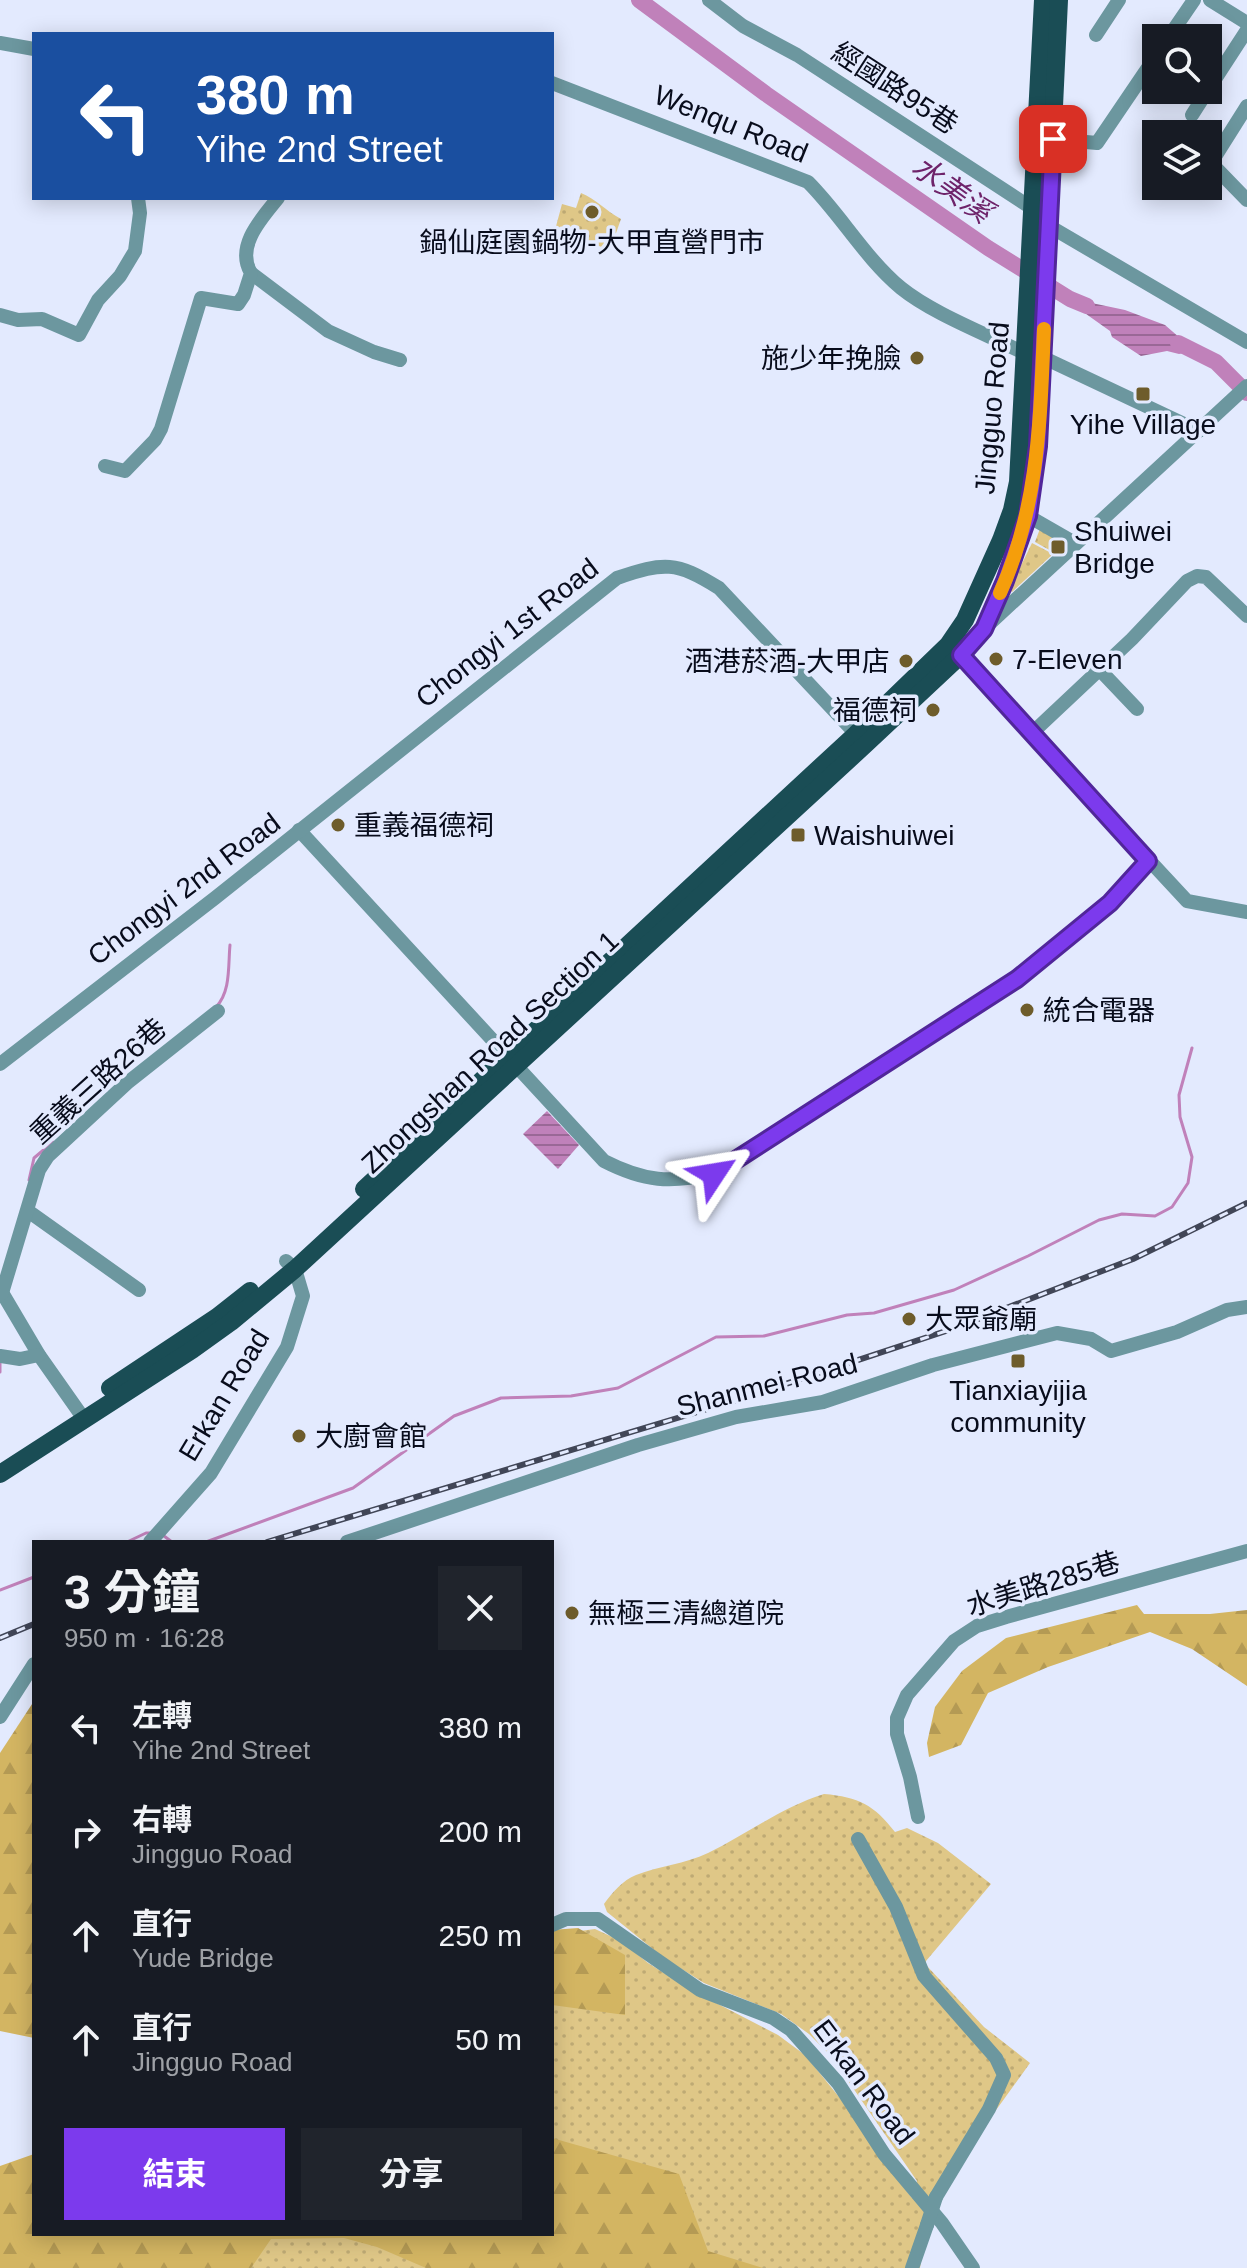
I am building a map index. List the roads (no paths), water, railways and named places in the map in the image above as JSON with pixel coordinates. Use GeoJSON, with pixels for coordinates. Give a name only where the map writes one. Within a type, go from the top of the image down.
{"type":"FeatureCollection","features":[{"type":"Feature","properties":{"kind":"main road"},"geometry":{"type":"LineString","coordinates":[[1043,0],[1033,209],[1043,234]]}},
{"type":"Feature","properties":{"kind":"main road"},"geometry":{"type":"LineString","coordinates":[[1043,234],[1053,139],[1059,0]]}},
{"type":"Feature","properties":{"kind":"main road","name":"Jingguo Road"},"geometry":{"type":"LineString","coordinates":[[954,650],[1012,510],[1018,482],[1034,355],[1043,234]]}},
{"type":"Feature","properties":{"kind":"main road","name":"Jingguo Road"},"geometry":{"type":"LineString","coordinates":[[984,629],[1028,516],[1038,446],[1034,355]]}},
{"type":"Feature","properties":{"kind":"main road","name":"Zhongshan Road Section 1"},"geometry":{"type":"LineString","coordinates":[[511,1062],[856,734],[954,650],[984,629]]}},
{"type":"Feature","properties":{"kind":"main road","name":"Zhongshan Road Section 1"},"geometry":{"type":"LineString","coordinates":[[0,1474],[290,1265],[954,650]]}},
{"type":"Feature","properties":{"kind":"main road","name":"Zhongshan Road Section 1"},"geometry":{"type":"LineString","coordinates":[[0,1459],[81,1415]]}},
{"type":"Feature","properties":{"kind":"street","name":"經國路95巷"},"geometry":{"type":"LineString","coordinates":[[709,0],[743,26],[797,55],[1033,209]]}},
{"type":"Feature","properties":{"kind":"street"},"geometry":{"type":"LineString","coordinates":[[1096,35],[1119,0]]}},
{"type":"Feature","properties":{"kind":"street"},"geometry":{"type":"LineString","coordinates":[[1178,24],[1194,0]]}},
{"type":"Feature","properties":{"kind":"street"},"geometry":{"type":"LineString","coordinates":[[1210,0],[1247,23]]}},
{"type":"Feature","properties":{"kind":"street"},"geometry":{"type":"LineString","coordinates":[[1222,68],[1247,30]]}},
{"type":"Feature","properties":{"kind":"street"},"geometry":{"type":"LineString","coordinates":[[0,43],[32,49]]}},
{"type":"Feature","properties":{"kind":"street"},"geometry":{"type":"LineString","coordinates":[[1053,139],[1097,143],[1142,77]]}},
{"type":"Feature","properties":{"kind":"street","name":"Wenqu Road"},"geometry":{"type":"LineString","coordinates":[[554,84],[808,182],[829,202],[875,262],[902,289],[930,306],[1199,431]]}},
{"type":"Feature","properties":{"kind":"street"},"geometry":{"type":"LineString","coordinates":[[1192,115],[1199,104]]}},
{"type":"Feature","properties":{"kind":"street"},"geometry":{"type":"LineString","coordinates":[[1247,106],[1211,163],[1247,200]]}},
{"type":"Feature","properties":{"kind":"street"},"geometry":{"type":"LineString","coordinates":[[0,315],[18,320],[42,319],[79,335],[98,300],[120,276],[135,251],[140,213],[138,200]]}},
{"type":"Feature","properties":{"kind":"street"},"geometry":{"type":"LineString","coordinates":[[277,200],[247,244],[247,266],[251,273],[328,331],[400,360]]}},
{"type":"Feature","properties":{"kind":"street"},"geometry":{"type":"LineString","coordinates":[[1043,234],[1247,342]]}},
{"type":"Feature","properties":{"kind":"street"},"geometry":{"type":"LineString","coordinates":[[105,466],[125,471],[155,440],[201,298],[238,304],[251,273]]}},
{"type":"Feature","properties":{"kind":"street","name":"Zhongshan Road Section 1"},"geometry":{"type":"LineString","coordinates":[[984,629],[1247,386]]}},
{"type":"Feature","properties":{"kind":"street"},"geometry":{"type":"LineString","coordinates":[[1028,516],[1075,543]]}},
{"type":"Feature","properties":{"kind":"street","name":"Chongyi 1st Road"},"geometry":{"type":"LineString","coordinates":[[299,830],[617,578],[644,569],[669,565],[694,572],[719,588],[856,734]]}},
{"type":"Feature","properties":{"kind":"street"},"geometry":{"type":"LineString","coordinates":[[1031,734],[1132,639],[1187,581],[1197,576],[1206,577],[1247,616]]}},
{"type":"Feature","properties":{"kind":"street"},"geometry":{"type":"LineString","coordinates":[[954,650],[1187,901],[1247,912]]}},
{"type":"Feature","properties":{"kind":"street"},"geometry":{"type":"LineString","coordinates":[[1098,668],[1137,709]]}},
{"type":"Feature","properties":{"kind":"street","name":"Chongyi 2nd Road"},"geometry":{"type":"LineString","coordinates":[[0,1064],[299,830],[604,1161],[629,1174],[656,1180],[682,1181],[714,1174],[1017,979],[1110,903],[1148,861]]}},
{"type":"Feature","properties":{"kind":"street","name":"重義三路26巷"},"geometry":{"type":"LineString","coordinates":[[1,1291],[39,1170],[48,1156],[127,1083],[218,1011]]}},
{"type":"Feature","properties":{"kind":"street"},"geometry":{"type":"LineString","coordinates":[[28,1211],[139,1290]]}},
{"type":"Feature","properties":{"kind":"street","name":"Erkan Road"},"geometry":{"type":"LineString","coordinates":[[152,1540],[211,1473],[287,1347],[303,1296],[290,1265]]}},
{"type":"Feature","properties":{"kind":"street"},"geometry":{"type":"LineString","coordinates":[[1,1291],[39,1355],[81,1415]]}},
{"type":"Feature","properties":{"kind":"street","name":"Shanmei Road"},"geometry":{"type":"LineString","coordinates":[[353,1540],[638,1445],[736,1417],[823,1402],[933,1365],[1057,1333],[1091,1339],[1111,1351],[1177,1332],[1227,1310],[1247,1307]]}},
{"type":"Feature","properties":{"kind":"street"},"geometry":{"type":"LineString","coordinates":[[0,1356],[20,1359],[39,1355]]}},
{"type":"Feature","properties":{"kind":"street","name":"水美路285巷"},"geometry":{"type":"LineString","coordinates":[[918,1817],[897,1734],[897,1718],[919,1678],[954,1641],[977,1626],[1006,1617],[1247,1551]]}},
{"type":"Feature","properties":{"kind":"street"},"geometry":{"type":"LineString","coordinates":[[0,1717],[32,1667]]}},
{"type":"Feature","properties":{"kind":"street"},"geometry":{"type":"LineString","coordinates":[[858,1839],[896,1907],[924,1976],[996,2058],[1004,2075],[989,2109],[936,2197],[912,2268]]}},
{"type":"Feature","properties":{"kind":"street","name":"Erkan Road"},"geometry":{"type":"LineString","coordinates":[[554,1924],[566,1919],[598,1919],[700,1990],[773,2018],[791,2030],[838,2083],[884,2154],[942,2223],[973,2268]]}},
{"type":"Feature","properties":{"kind":"waterway","name":"水美溪"},"geometry":{"type":"LineString","coordinates":[[639,0],[766,94],[988,248],[1070,299],[1087,306]]}},
{"type":"Feature","properties":{"kind":"waterway","name":"水美溪"},"geometry":{"type":"LineString","coordinates":[[1178,343],[1216,362],[1247,393]]}},
{"type":"Feature","properties":{"kind":"waterway"},"geometry":{"type":"LineString","coordinates":[[216,1007],[226,986],[230,945]]}},
{"type":"Feature","properties":{"kind":"waterway"},"geometry":{"type":"LineString","coordinates":[[211,1540],[353,1488],[454,1416],[501,1398],[571,1396],[618,1388],[716,1337],[764,1336],[847,1315],[874,1313],[954,1290],[1099,1220],[1122,1214],[1155,1216],[1172,1207],[1188,1183],[1192,1157],[1180,1117],[1179,1095],[1192,1048]]}},
{"type":"Feature","properties":{"kind":"waterway"},"geometry":{"type":"LineString","coordinates":[[29,1180],[34,1158],[53,1142]]}},
{"type":"Feature","properties":{"kind":"waterway"},"geometry":{"type":"LineString","coordinates":[[0,1360],[0,1372]]}},
{"type":"Feature","properties":{"kind":"waterway"},"geometry":{"type":"LineString","coordinates":[[131,1540],[153,1533]]}},
{"type":"Feature","properties":{"kind":"waterway"},"geometry":{"type":"LineString","coordinates":[[164,1536],[169,1540]]}},
{"type":"Feature","properties":{"kind":"waterway"},"geometry":{"type":"LineString","coordinates":[[0,1590],[32,1578]]}},
{"type":"Feature","properties":{"kind":"railway"},"geometry":{"type":"LineString","coordinates":[[274,1540],[737,1400],[955,1328],[1133,1259],[1247,1203]]}},
{"type":"Feature","properties":{"kind":"railway"},"geometry":{"type":"LineString","coordinates":[[0,1638],[32,1625]]}},
{"type":"Feature","properties":{"kind":"place","name":"鍋仙庭園鍋物-大甲直營門市"},"geometry":{"type":"Point","coordinates":[592,212]}},
{"type":"Feature","properties":{"kind":"place","name":"施少年挽臉"},"geometry":{"type":"Point","coordinates":[917,358]}},
{"type":"Feature","properties":{"kind":"place","name":"Yihe Village"},"geometry":{"type":"Point","coordinates":[1143,394]}},
{"type":"Feature","properties":{"kind":"place","name":"Shuiwei Bridge"},"geometry":{"type":"Point","coordinates":[1058,547]}},
{"type":"Feature","properties":{"kind":"place","name":"7-Eleven"},"geometry":{"type":"Point","coordinates":[996,659]}},
{"type":"Feature","properties":{"kind":"place","name":"酒港菸酒-大甲店"},"geometry":{"type":"Point","coordinates":[906,661]}},
{"type":"Feature","properties":{"kind":"place","name":"福德祠"},"geometry":{"type":"Point","coordinates":[933,710]}},
{"type":"Feature","properties":{"kind":"place","name":"重義福德祠"},"geometry":{"type":"Point","coordinates":[338,825]}},
{"type":"Feature","properties":{"kind":"place","name":"Waishuiwei"},"geometry":{"type":"Point","coordinates":[798,835]}},
{"type":"Feature","properties":{"kind":"place","name":"統合電器"},"geometry":{"type":"Point","coordinates":[1027,1010]}},
{"type":"Feature","properties":{"kind":"place","name":"大眾爺廟"},"geometry":{"type":"Point","coordinates":[909,1319]}},
{"type":"Feature","properties":{"kind":"place","name":"Tianxiayijia community"},"geometry":{"type":"Point","coordinates":[1018,1361]}},
{"type":"Feature","properties":{"kind":"place","name":"大廚會館"},"geometry":{"type":"Point","coordinates":[299,1436]}},
{"type":"Feature","properties":{"kind":"place","name":"無極三清總道院"},"geometry":{"type":"Point","coordinates":[572,1613]}}]}
